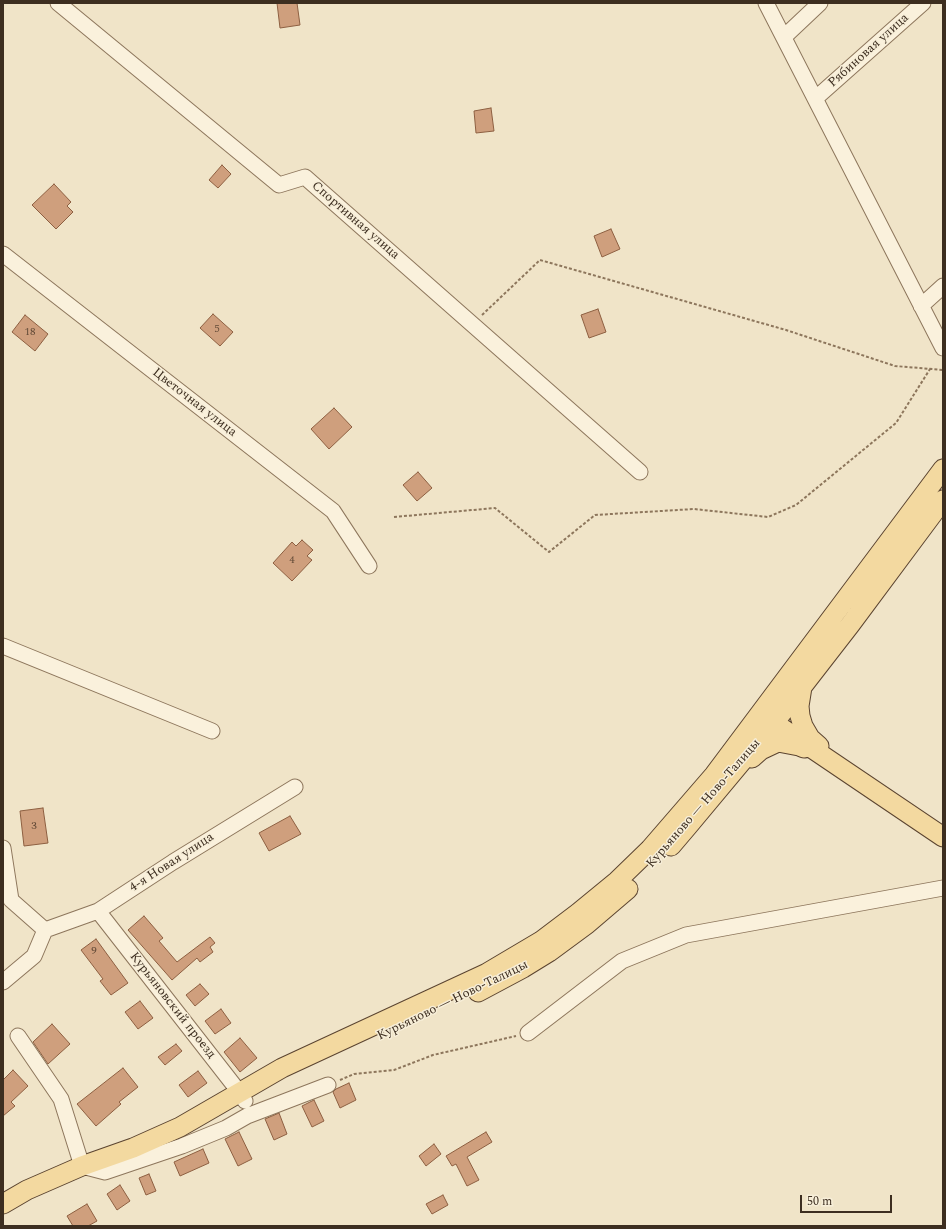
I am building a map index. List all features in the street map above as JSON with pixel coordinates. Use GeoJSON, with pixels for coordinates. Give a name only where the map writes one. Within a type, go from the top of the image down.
{"type":"FeatureCollection","features":[{"type":"Feature","properties":{"kind":"main road","name":"Курьяново — Ново-Талицы"},"geometry":{"type":"LineString","coordinates":[[243,1097],[289,1079],[492,985],[549,952],[586,924],[626,890],[660,858],[725,783],[767,718],[943,469]]}},
{"type":"Feature","properties":{"kind":"main road","name":"Курьяново — Ново-Талицы"},"geometry":{"type":"LineString","coordinates":[[243,1097],[282,1068],[487,973],[541,941],[617,881],[650,849],[714,775],[767,718],[802,686],[943,500]]}},
{"type":"Feature","properties":{"kind":"main road"},"geometry":{"type":"LineString","coordinates":[[802,686],[799,706],[803,726],[810,738],[841,768]]}},
{"type":"Feature","properties":{"kind":"main road"},"geometry":{"type":"LineString","coordinates":[[767,718],[943,837]]}},
{"type":"Feature","properties":{"kind":"main road"},"geometry":{"type":"LineString","coordinates":[[725,783],[761,750],[778,742],[799,746],[841,768]]}},
{"type":"Feature","properties":{"kind":"main road"},"geometry":{"type":"LineString","coordinates":[[3,1204],[27,1190],[82,1166],[133,1148],[243,1097]]}},
{"type":"Feature","properties":{"kind":"street","name":"Спортивная улица"},"geometry":{"type":"LineString","coordinates":[[58,3],[279,185],[305,177],[640,472]]}},
{"type":"Feature","properties":{"kind":"street"},"geometry":{"type":"LineString","coordinates":[[766,3],[943,348]]}},
{"type":"Feature","properties":{"kind":"street"},"geometry":{"type":"LineString","coordinates":[[784,37],[820,3]]}},
{"type":"Feature","properties":{"kind":"street","name":"Рябиновая улица"},"geometry":{"type":"LineString","coordinates":[[816,98],[923,3]]}},
{"type":"Feature","properties":{"kind":"street","name":"Цветочная улица"},"geometry":{"type":"LineString","coordinates":[[3,254],[333,511],[369,566]]}},
{"type":"Feature","properties":{"kind":"street"},"geometry":{"type":"LineString","coordinates":[[921,306],[943,286]]}},
{"type":"Feature","properties":{"kind":"street"},"geometry":{"type":"LineString","coordinates":[[3,646],[212,731]]}},
{"type":"Feature","properties":{"kind":"street","name":"4-я Новая улица"},"geometry":{"type":"LineString","coordinates":[[45,930],[98,911],[173,862],[295,787]]}},
{"type":"Feature","properties":{"kind":"street"},"geometry":{"type":"LineString","coordinates":[[3,848],[11,900],[45,930],[34,956],[3,982]]}},
{"type":"Feature","properties":{"kind":"street"},"geometry":{"type":"LineString","coordinates":[[528,1033],[622,961],[686,935],[943,888]]}},
{"type":"Feature","properties":{"kind":"street","name":"Курьяновский проезд"},"geometry":{"type":"LineString","coordinates":[[98,911],[243,1097]]}},
{"type":"Feature","properties":{"kind":"street"},"geometry":{"type":"LineString","coordinates":[[18,1036],[61,1100],[82,1166],[105,1172],[182,1146],[226,1128],[247,1116],[328,1085]]}},
{"type":"Feature","properties":{"kind":"path"},"geometry":{"type":"LineString","coordinates":[[472,324],[540,260],[786,330],[895,366],[943,370]]}},
{"type":"Feature","properties":{"kind":"path"},"geometry":{"type":"LineString","coordinates":[[394,517],[495,508],[549,552],[595,515],[694,509],[768,518],[796,505],[896,423],[930,369]]}},
{"type":"Feature","properties":{"kind":"path"},"geometry":{"type":"LineString","coordinates":[[328,1085],[354,1074],[394,1070],[439,1054],[528,1033]]}},
{"type":"Feature","properties":{"kind":"building"},"geometry":{"type":"Polygon","coordinates":[[[277,3],[297,3],[300,25],[280,28],[277,3]]]}},
{"type":"Feature","properties":{"kind":"building"},"geometry":{"type":"Polygon","coordinates":[[[491,108],[494,131],[476,133],[474,111],[491,108]]]}},
{"type":"Feature","properties":{"kind":"building"},"geometry":{"type":"Polygon","coordinates":[[[222,165],[231,174],[218,188],[209,180],[222,165]]]}},
{"type":"Feature","properties":{"kind":"building"},"geometry":{"type":"Polygon","coordinates":[[[54,184],[71,202],[67,206],[73,212],[56,229],[32,205],[54,184]]]}},
{"type":"Feature","properties":{"kind":"building"},"geometry":{"type":"Polygon","coordinates":[[[611,229],[620,249],[602,257],[594,236],[611,229]]]}},
{"type":"Feature","properties":{"kind":"building"},"geometry":{"type":"Polygon","coordinates":[[[598,309],[606,332],[589,338],[581,315],[598,309]]]}},
{"type":"Feature","properties":{"kind":"building"},"geometry":{"type":"Polygon","coordinates":[[[213,314],[233,332],[220,346],[200,328],[213,314]]]}},
{"type":"Feature","properties":{"kind":"building"},"geometry":{"type":"Polygon","coordinates":[[[25,315],[48,334],[35,351],[12,332],[25,315]]]}},
{"type":"Feature","properties":{"kind":"building"},"geometry":{"type":"Polygon","coordinates":[[[334,408],[352,427],[329,449],[311,429],[334,408]]]}},
{"type":"Feature","properties":{"kind":"building"},"geometry":{"type":"Polygon","coordinates":[[[418,472],[432,488],[417,501],[403,485],[418,472]]]}},
{"type":"Feature","properties":{"kind":"building"},"geometry":{"type":"Polygon","coordinates":[[[302,540],[313,550],[307,556],[312,560],[292,581],[273,563],[292,542],[296,546],[302,540]]]}},
{"type":"Feature","properties":{"kind":"building"},"geometry":{"type":"Polygon","coordinates":[[[43,808],[48,843],[24,846],[20,811],[43,808]]]}},
{"type":"Feature","properties":{"kind":"building"},"geometry":{"type":"Polygon","coordinates":[[[290,816],[301,834],[269,851],[259,833],[290,816]]]}},
{"type":"Feature","properties":{"kind":"building"},"geometry":{"type":"Polygon","coordinates":[[[144,916],[163,938],[159,941],[177,962],[210,937],[215,943],[210,947],[213,952],[200,962],[197,958],[172,980],[128,930],[144,916]]]}},
{"type":"Feature","properties":{"kind":"building"},"geometry":{"type":"Polygon","coordinates":[[[96,939],[128,983],[111,995],[100,981],[103,979],[81,950],[96,939]]]}},
{"type":"Feature","properties":{"kind":"building"},"geometry":{"type":"Polygon","coordinates":[[[200,984],[209,994],[195,1006],[186,995],[200,984]]]}},
{"type":"Feature","properties":{"kind":"building"},"geometry":{"type":"Polygon","coordinates":[[[140,1001],[153,1018],[138,1029],[125,1012],[140,1001]]]}},
{"type":"Feature","properties":{"kind":"building"},"geometry":{"type":"Polygon","coordinates":[[[221,1009],[231,1023],[215,1034],[205,1021],[221,1009]]]}},
{"type":"Feature","properties":{"kind":"building"},"geometry":{"type":"Polygon","coordinates":[[[52,1024],[70,1044],[48,1064],[33,1042],[52,1024]]]}},
{"type":"Feature","properties":{"kind":"building"},"geometry":{"type":"Polygon","coordinates":[[[240,1038],[257,1058],[240,1072],[224,1052],[240,1038]]]}},
{"type":"Feature","properties":{"kind":"building"},"geometry":{"type":"Polygon","coordinates":[[[176,1044],[182,1051],[165,1065],[158,1057],[176,1044]]]}},
{"type":"Feature","properties":{"kind":"building"},"geometry":{"type":"Polygon","coordinates":[[[123,1068],[138,1087],[119,1102],[121,1104],[96,1126],[77,1104],[123,1068]]]}},
{"type":"Feature","properties":{"kind":"building"},"geometry":{"type":"Polygon","coordinates":[[[13,1070],[28,1086],[11,1102],[15,1106],[3,1116],[3,1080],[13,1070]]]}},
{"type":"Feature","properties":{"kind":"building"},"geometry":{"type":"Polygon","coordinates":[[[198,1071],[207,1083],[188,1097],[179,1085],[198,1071]]]}},
{"type":"Feature","properties":{"kind":"building"},"geometry":{"type":"Polygon","coordinates":[[[349,1083],[356,1100],[340,1108],[333,1092],[349,1083]]]}},
{"type":"Feature","properties":{"kind":"building"},"geometry":{"type":"Polygon","coordinates":[[[314,1100],[324,1121],[312,1127],[302,1106],[314,1100]]]}},
{"type":"Feature","properties":{"kind":"building"},"geometry":{"type":"Polygon","coordinates":[[[279,1113],[287,1134],[274,1140],[265,1119],[279,1113]]]}},
{"type":"Feature","properties":{"kind":"building"},"geometry":{"type":"Polygon","coordinates":[[[239,1132],[252,1159],[238,1166],[225,1139],[239,1132]]]}},
{"type":"Feature","properties":{"kind":"building"},"geometry":{"type":"Polygon","coordinates":[[[486,1132],[492,1142],[467,1157],[479,1180],[467,1186],[456,1164],[452,1166],[446,1156],[486,1132]]]}},
{"type":"Feature","properties":{"kind":"building"},"geometry":{"type":"Polygon","coordinates":[[[434,1144],[441,1154],[426,1166],[419,1156],[434,1144]]]}},
{"type":"Feature","properties":{"kind":"building"},"geometry":{"type":"Polygon","coordinates":[[[203,1149],[209,1163],[180,1176],[174,1162],[203,1149]]]}},
{"type":"Feature","properties":{"kind":"building"},"geometry":{"type":"Polygon","coordinates":[[[149,1174],[156,1191],[146,1195],[139,1178],[149,1174]]]}},
{"type":"Feature","properties":{"kind":"building"},"geometry":{"type":"Polygon","coordinates":[[[120,1185],[130,1201],[117,1210],[107,1194],[120,1185]]]}},
{"type":"Feature","properties":{"kind":"building"},"geometry":{"type":"Polygon","coordinates":[[[443,1195],[448,1205],[432,1214],[426,1204],[443,1195]]]}},
{"type":"Feature","properties":{"kind":"building"},"geometry":{"type":"Polygon","coordinates":[[[87,1204],[97,1221],[88,1226],[73,1226],[67,1216],[87,1204]]]}}]}
